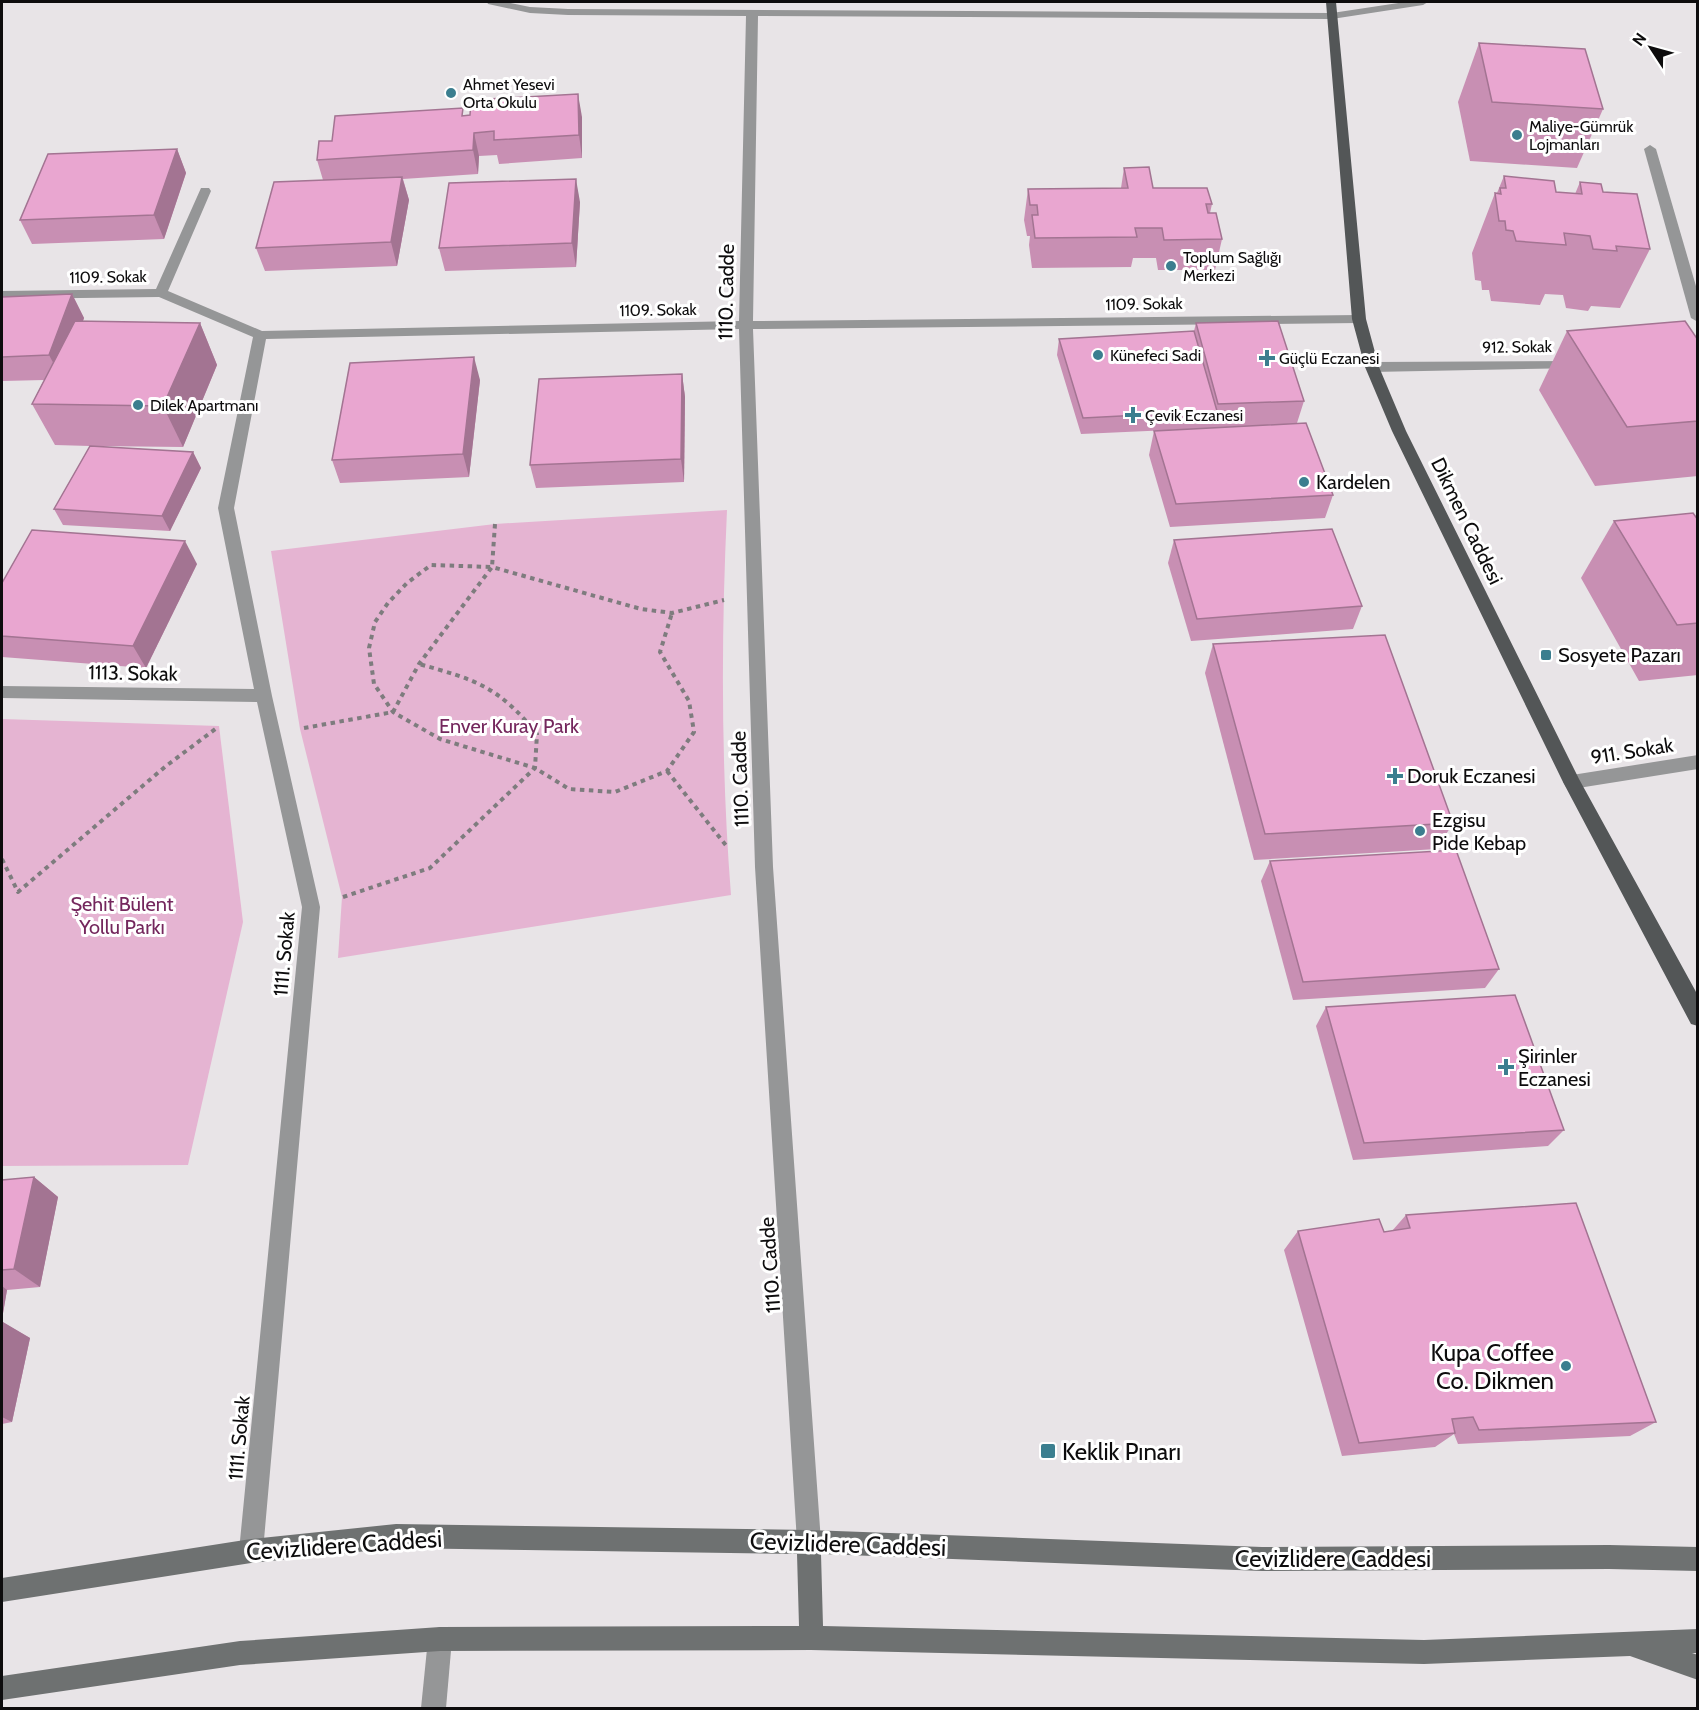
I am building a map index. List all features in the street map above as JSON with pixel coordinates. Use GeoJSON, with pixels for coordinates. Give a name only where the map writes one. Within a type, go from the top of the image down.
{"type":"FeatureCollection","features":[{"type":"Feature","properties":{"kind":"main road","name":"Dikmen Caddesi"},"geometry":{"type":"LineString","coordinates":[[1331,9],[1359,319],[1372,367],[1399,431],[1572,782],[1698,1018]]}},
{"type":"Feature","properties":{"kind":"main road","name":"Cevizlidere Caddesi"},"geometry":{"type":"LineString","coordinates":[[2,1590],[251,1551],[396,1536],[809,1542],[1262,1559],[1609,1557],[1698,1559]]}},
{"type":"Feature","properties":{"kind":"main road"},"geometry":{"type":"LineString","coordinates":[[809,1542],[811,1638]]}},
{"type":"Feature","properties":{"kind":"main road"},"geometry":{"type":"LineString","coordinates":[[2,1689],[240,1653],[440,1640],[811,1638],[1424,1652],[1698,1641]]}},
{"type":"Feature","properties":{"kind":"main road"},"geometry":{"type":"LineString","coordinates":[[1631,1644],[1698,1668]]}},
{"type":"Feature","properties":{"kind":"street"},"geometry":{"type":"LineString","coordinates":[[492,2],[530,10],[568,12],[752,14],[1331,9],[1423,2]]}},
{"type":"Feature","properties":{"kind":"street","name":"1110. Cadde"},"geometry":{"type":"LineString","coordinates":[[752,14],[746,325],[764,867],[809,1542]]}},
{"type":"Feature","properties":{"kind":"street"},"geometry":{"type":"LineString","coordinates":[[1650,149],[1698,318]]}},
{"type":"Feature","properties":{"kind":"street"},"geometry":{"type":"LineString","coordinates":[[161,293],[205,191]]}},
{"type":"Feature","properties":{"kind":"street","name":"1109. Sokak"},"geometry":{"type":"LineString","coordinates":[[2,295],[161,293],[260,335],[746,325],[1359,319]]}},
{"type":"Feature","properties":{"kind":"street","name":"1111. Sokak"},"geometry":{"type":"LineString","coordinates":[[251,1551],[311,907],[264,696],[226,508],[260,335]]}},
{"type":"Feature","properties":{"kind":"street","name":"912. Sokak"},"geometry":{"type":"LineString","coordinates":[[1372,367],[1593,364]]}},
{"type":"Feature","properties":{"kind":"street","name":"1113. Sokak"},"geometry":{"type":"LineString","coordinates":[[2,692],[264,696]]}},
{"type":"Feature","properties":{"kind":"street","name":"911. Sokak"},"geometry":{"type":"LineString","coordinates":[[1572,782],[1698,762]]}},
{"type":"Feature","properties":{"kind":"street"},"geometry":{"type":"LineString","coordinates":[[433,1708],[440,1640]]}},
{"type":"Feature","properties":{"kind":"path"},"geometry":{"type":"LineString","coordinates":[[393,712],[419,664],[492,567],[495,524]]}},
{"type":"Feature","properties":{"kind":"path"},"geometry":{"type":"LineString","coordinates":[[672,613],[660,652],[689,701],[694,732],[667,771],[615,792],[569,789],[535,768],[440,739],[393,712],[374,684],[369,648],[375,622],[388,603],[407,583],[431,565],[492,567],[641,609],[672,613],[755,592]]}},
{"type":"Feature","properties":{"kind":"path"},"geometry":{"type":"LineString","coordinates":[[311,907],[430,868],[535,768],[537,734],[523,716],[500,696],[471,679],[419,664]]}},
{"type":"Feature","properties":{"kind":"path"},"geometry":{"type":"LineString","coordinates":[[2,859],[18,892],[56,862],[183,750],[264,696]]}},
{"type":"Feature","properties":{"kind":"path"},"geometry":{"type":"LineString","coordinates":[[274,733],[393,712]]}},
{"type":"Feature","properties":{"kind":"path"},"geometry":{"type":"LineString","coordinates":[[667,771],[727,847]]}},
{"type":"Feature","properties":{"kind":"green space","name":"Enver Kuray Park"},"geometry":{"type":"Polygon","coordinates":[[[727,510],[723,703],[725,799],[731,895],[338,958],[342,897],[300,729],[271,551],[495,524],[727,510]]]}},
{"type":"Feature","properties":{"kind":"green space","name":"Şehit Bülent Yollu Parkı"},"geometry":{"type":"Polygon","coordinates":[[[2,719],[219,726],[243,922],[188,1165],[2,1166],[2,719]]]}},
{"type":"Feature","properties":{"kind":"building"},"geometry":{"type":"Polygon","coordinates":[[[1479,43],[1585,49],[1603,109],[1492,102],[1479,43]]]}},
{"type":"Feature","properties":{"kind":"building"},"geometry":{"type":"Polygon","coordinates":[[[578,94],[579,135],[494,140],[494,131],[474,133],[473,150],[317,160],[319,141],[332,141],[335,116],[463,108],[462,116],[470,115],[471,100],[578,94]]]}},
{"type":"Feature","properties":{"kind":"building"},"geometry":{"type":"Polygon","coordinates":[[[177,149],[154,215],[20,220],[48,154],[177,149]]]}},
{"type":"Feature","properties":{"kind":"building"},"geometry":{"type":"Polygon","coordinates":[[[1149,167],[1153,188],[1207,188],[1212,204],[1206,204],[1208,213],[1216,213],[1222,239],[1164,240],[1162,228],[1135,228],[1137,237],[1035,238],[1032,215],[1038,215],[1037,205],[1030,205],[1028,189],[1128,188],[1124,168],[1149,167]]]}},
{"type":"Feature","properties":{"kind":"building"},"geometry":{"type":"Polygon","coordinates":[[[1504,176],[1554,181],[1556,192],[1582,194],[1580,182],[1601,184],[1603,192],[1637,194],[1650,249],[1616,246],[1617,251],[1593,249],[1590,236],[1564,233],[1566,245],[1516,241],[1513,231],[1506,230],[1505,221],[1499,221],[1495,193],[1501,194],[1500,188],[1506,188],[1504,176]]]}},
{"type":"Feature","properties":{"kind":"building"},"geometry":{"type":"Polygon","coordinates":[[[402,177],[391,242],[256,248],[274,182],[402,177]]]}},
{"type":"Feature","properties":{"kind":"building"},"geometry":{"type":"Polygon","coordinates":[[[576,179],[572,243],[439,248],[449,183],[576,179]]]}},
{"type":"Feature","properties":{"kind":"building"},"geometry":{"type":"Polygon","coordinates":[[[72,294],[49,355],[2,357],[2,297],[72,294]]]}},
{"type":"Feature","properties":{"kind":"building"},"geometry":{"type":"Polygon","coordinates":[[[75,321],[200,323],[163,406],[32,404],[75,321]]]}},
{"type":"Feature","properties":{"kind":"building"},"geometry":{"type":"Polygon","coordinates":[[[1278,321],[1304,401],[1218,404],[1196,323],[1278,321]]]}},
{"type":"Feature","properties":{"kind":"building"},"geometry":{"type":"Polygon","coordinates":[[[1685,321],[1698,340],[1698,421],[1627,427],[1567,331],[1685,321]]]}},
{"type":"Feature","properties":{"kind":"building"},"geometry":{"type":"Polygon","coordinates":[[[1194,331],[1217,411],[1083,418],[1059,339],[1194,331]]]}},
{"type":"Feature","properties":{"kind":"building"},"geometry":{"type":"Polygon","coordinates":[[[474,357],[463,454],[332,460],[350,363],[474,357]]]}},
{"type":"Feature","properties":{"kind":"building"},"geometry":{"type":"Polygon","coordinates":[[[682,374],[681,459],[530,465],[539,379],[682,374]]]}},
{"type":"Feature","properties":{"kind":"building"},"geometry":{"type":"Polygon","coordinates":[[[1306,423],[1333,495],[1176,504],[1154,431],[1306,423]]]}},
{"type":"Feature","properties":{"kind":"building"},"geometry":{"type":"Polygon","coordinates":[[[90,446],[193,452],[162,516],[54,509],[90,446]]]}},
{"type":"Feature","properties":{"kind":"building"},"geometry":{"type":"Polygon","coordinates":[[[1693,513],[1698,520],[1698,623],[1677,625],[1614,521],[1693,513]]]}},
{"type":"Feature","properties":{"kind":"building"},"geometry":{"type":"Polygon","coordinates":[[[1332,529],[1362,606],[1197,619],[1174,540],[1332,529]]]}},
{"type":"Feature","properties":{"kind":"building"},"geometry":{"type":"Polygon","coordinates":[[[32,530],[185,541],[133,646],[2,636],[2,583],[32,530]]]}},
{"type":"Feature","properties":{"kind":"building"},"geometry":{"type":"Polygon","coordinates":[[[1385,635],[1453,823],[1265,834],[1213,644],[1385,635]]]}},
{"type":"Feature","properties":{"kind":"building"},"geometry":{"type":"Polygon","coordinates":[[[1456,850],[1499,969],[1303,982],[1270,861],[1456,850]]]}},
{"type":"Feature","properties":{"kind":"building"},"geometry":{"type":"Polygon","coordinates":[[[1515,995],[1564,1130],[1364,1143],[1326,1007],[1515,995]]]}},
{"type":"Feature","properties":{"kind":"building"},"geometry":{"type":"Polygon","coordinates":[[[34,1177],[14,1269],[2,1270],[2,1180],[34,1177]]]}},
{"type":"Feature","properties":{"kind":"building"},"geometry":{"type":"Polygon","coordinates":[[[1576,1203],[1656,1422],[1479,1430],[1473,1417],[1452,1419],[1455,1433],[1359,1443],[1298,1231],[1379,1219],[1384,1232],[1410,1228],[1406,1215],[1576,1203]]]}},
{"type":"Feature","properties":{"kind":"place","name":"Ahmet Yesevi Orta Okulu"},"geometry":{"type":"Point","coordinates":[451,93]}},
{"type":"Feature","properties":{"kind":"place","name":"Maliye-Gümrük Lojmanları"},"geometry":{"type":"Point","coordinates":[1517,135]}},
{"type":"Feature","properties":{"kind":"place","name":"Toplum Sağlığı Merkezi"},"geometry":{"type":"Point","coordinates":[1171,266]}},
{"type":"Feature","properties":{"kind":"place","name":"Künefeci Sadi"},"geometry":{"type":"Point","coordinates":[1098,355]}},
{"type":"Feature","properties":{"kind":"place","name":"Güçlü Eczanesi"},"geometry":{"type":"Point","coordinates":[1267,358]}},
{"type":"Feature","properties":{"kind":"place","name":"Dilek Apartmanı"},"geometry":{"type":"Point","coordinates":[138,405]}},
{"type":"Feature","properties":{"kind":"place","name":"Çevik Eczanesi"},"geometry":{"type":"Point","coordinates":[1133,415]}},
{"type":"Feature","properties":{"kind":"place","name":"Kardelen"},"geometry":{"type":"Point","coordinates":[1304,482]}},
{"type":"Feature","properties":{"kind":"place","name":"Sosyete Pazarı"},"geometry":{"type":"Point","coordinates":[1546,655]}},
{"type":"Feature","properties":{"kind":"place","name":"Doruk Eczanesi"},"geometry":{"type":"Point","coordinates":[1395,776]}},
{"type":"Feature","properties":{"kind":"place","name":"Ezgisu Pide Kebap"},"geometry":{"type":"Point","coordinates":[1420,831]}},
{"type":"Feature","properties":{"kind":"place","name":"Şirinler Eczanesi"},"geometry":{"type":"Point","coordinates":[1506,1067]}},
{"type":"Feature","properties":{"kind":"place","name":"Kupa Coffee Co. Dikmen"},"geometry":{"type":"Point","coordinates":[1566,1366]}},
{"type":"Feature","properties":{"kind":"place","name":"Keklik Pınarı"},"geometry":{"type":"Point","coordinates":[1048,1451]}}]}
